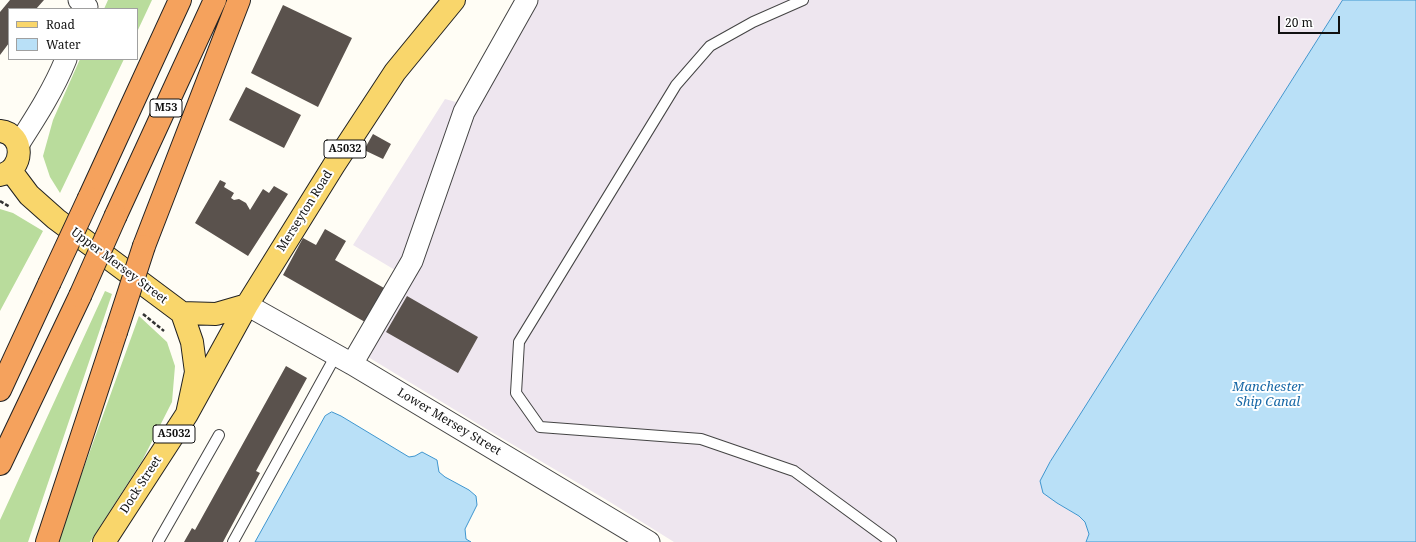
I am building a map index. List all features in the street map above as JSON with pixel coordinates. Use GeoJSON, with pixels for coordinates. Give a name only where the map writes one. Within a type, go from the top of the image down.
{"type":"FeatureCollection","features":[{"type":"Feature","properties":{"kind":"highway","name":"M53"},"geometry":{"type":"LineString","coordinates":[[0,390],[180,0]]}},
{"type":"Feature","properties":{"kind":"highway","name":"M53"},"geometry":{"type":"LineString","coordinates":[[0,464],[80,296],[215,0]]}},
{"type":"Feature","properties":{"kind":"highway"},"geometry":{"type":"LineString","coordinates":[[47,542],[144,246],[238,0]]}},
{"type":"Feature","properties":{"kind":"highway"},"geometry":{"type":"LineString","coordinates":[[0,362],[49,284]]}},
{"type":"Feature","properties":{"kind":"main road","name":"Merseyton Road"},"geometry":{"type":"LineString","coordinates":[[187,414],[247,305],[395,72],[454,0]]}},
{"type":"Feature","properties":{"kind":"main road"},"geometry":{"type":"LineString","coordinates":[[0,131],[9,134],[14,139],[18,144],[20,152],[16,166],[5,173]]}},
{"type":"Feature","properties":{"kind":"main road","name":"Upper Mersey Street"},"geometry":{"type":"LineString","coordinates":[[5,173],[56,219],[182,313]]}},
{"type":"Feature","properties":{"kind":"main road"},"geometry":{"type":"LineString","coordinates":[[182,313],[216,314],[247,305]]}},
{"type":"Feature","properties":{"kind":"main road","name":"Dock Street"},"geometry":{"type":"LineString","coordinates":[[107,541],[187,414],[196,372],[192,342],[182,313]]}},
{"type":"Feature","properties":{"kind":"street"},"geometry":{"type":"LineString","coordinates":[[344,359],[412,261],[464,112],[527,0]]}},
{"type":"Feature","properties":{"kind":"street"},"geometry":{"type":"LineString","coordinates":[[18,144],[35,119],[61,72],[66,60]]}},
{"type":"Feature","properties":{"kind":"street","name":"Lower Mersey Street"},"geometry":{"type":"LineString","coordinates":[[247,305],[344,359],[644,541]]}},
{"type":"Feature","properties":{"kind":"lane"},"geometry":{"type":"LineString","coordinates":[[803,0],[753,22],[710,46],[676,85],[519,342],[516,393],[540,427],[701,439],[794,471],[891,542]]}},
{"type":"Feature","properties":{"kind":"lane"},"geometry":{"type":"LineString","coordinates":[[233,542],[344,359]]}},
{"type":"Feature","properties":{"kind":"lane"},"geometry":{"type":"LineString","coordinates":[[158,542],[219,435]]}},
{"type":"Feature","properties":{"kind":"shaded area"},"geometry":{"type":"Polygon","coordinates":[[[517,0],[1344,0],[1057,503],[1079,516],[1085,522],[1089,534],[1086,542],[674,542],[350,346],[395,270],[353,245],[445,99],[456,102],[517,0]]]}},
{"type":"Feature","properties":{"kind":"green space"},"geometry":{"type":"Polygon","coordinates":[[[108,0],[152,0],[138,30],[138,8],[104,8],[108,0]]]}},
{"type":"Feature","properties":{"kind":"green space"},"geometry":{"type":"Polygon","coordinates":[[[80,60],[124,60],[60,193],[50,177],[43,156],[53,120],[80,60]]]}},
{"type":"Feature","properties":{"kind":"green space"},"geometry":{"type":"Polygon","coordinates":[[[0,209],[13,213],[43,231],[0,311],[0,209]]]}},
{"type":"Feature","properties":{"kind":"green space"},"geometry":{"type":"Polygon","coordinates":[[[105,291],[112,294],[28,542],[0,542],[0,520],[105,291]]]}},
{"type":"Feature","properties":{"kind":"green space"},"geometry":{"type":"Polygon","coordinates":[[[139,316],[167,342],[175,366],[172,402],[142,461],[90,542],[57,542],[139,316]]]}},
{"type":"Feature","properties":{"kind":"water","name":"Manchester Ship Canal"},"geometry":{"type":"Polygon","coordinates":[[[1343,0],[1416,0],[1416,542],[1086,542],[1089,534],[1085,522],[1079,516],[1043,493],[1040,481],[1050,462],[1343,0]]]}},
{"type":"Feature","properties":{"kind":"water"},"geometry":{"type":"Polygon","coordinates":[[[332,412],[409,457],[415,456],[422,452],[437,460],[439,472],[445,477],[469,490],[476,496],[477,505],[465,529],[466,539],[471,542],[255,542],[325,416],[332,412]]]}},
{"type":"Feature","properties":{"kind":"building"},"geometry":{"type":"Polygon","coordinates":[[[10,0],[44,0],[37,8],[8,8],[8,44],[0,55],[0,12],[10,0]]]}},
{"type":"Feature","properties":{"kind":"building"},"geometry":{"type":"Polygon","coordinates":[[[283,5],[352,38],[318,107],[251,73],[283,5]]]}},
{"type":"Feature","properties":{"kind":"building"},"geometry":{"type":"Polygon","coordinates":[[[246,87],[301,115],[284,148],[229,120],[246,87]]]}},
{"type":"Feature","properties":{"kind":"building"},"geometry":{"type":"Polygon","coordinates":[[[373,134],[391,144],[383,159],[364,150],[373,134]]]}},
{"type":"Feature","properties":{"kind":"building"},"geometry":{"type":"Polygon","coordinates":[[[220,180],[226,183],[224,187],[234,193],[231,198],[234,200],[239,199],[246,203],[250,210],[263,189],[269,193],[274,186],[288,194],[248,256],[195,223],[220,180]]]}},
{"type":"Feature","properties":{"kind":"building"},"geometry":{"type":"Polygon","coordinates":[[[325,229],[346,241],[335,260],[384,288],[365,322],[283,275],[303,238],[316,245],[325,229]]]}},
{"type":"Feature","properties":{"kind":"building"},"geometry":{"type":"Polygon","coordinates":[[[407,296],[478,337],[458,373],[386,332],[407,296]]]}},
{"type":"Feature","properties":{"kind":"building"},"geometry":{"type":"Polygon","coordinates":[[[286,366],[307,378],[256,471],[260,473],[223,542],[184,542],[192,528],[195,530],[286,366]]]}}]}
